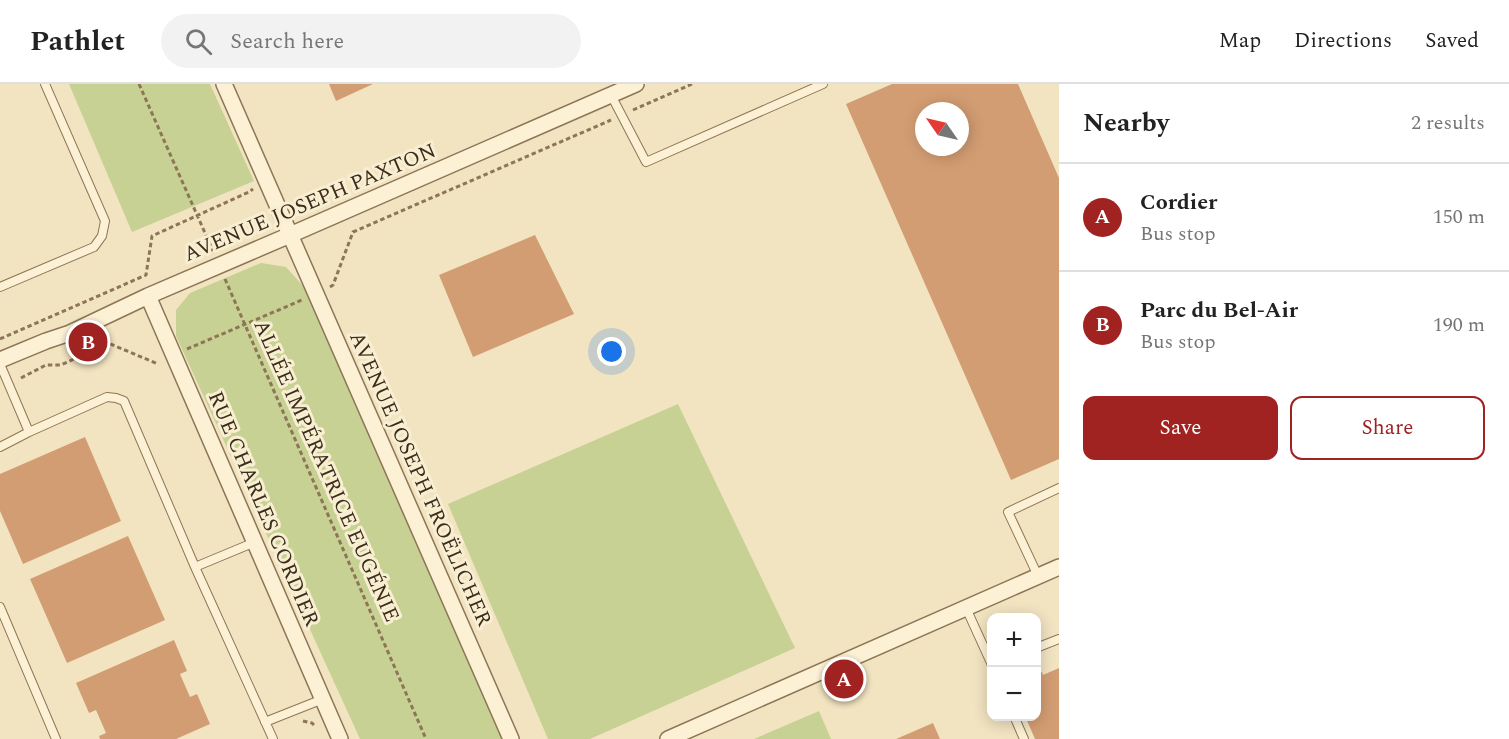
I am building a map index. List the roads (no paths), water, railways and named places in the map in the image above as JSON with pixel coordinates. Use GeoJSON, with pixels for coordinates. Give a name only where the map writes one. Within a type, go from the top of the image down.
{"type":"FeatureCollection","features":[{"type":"Feature","properties":{"kind":"street","name":"AVENUE JOSEPH FROËLICHER"},"geometry":{"type":"LineString","coordinates":[[224,84],[511,739]]}},
{"type":"Feature","properties":{"kind":"street","name":"AVENUE JOSEPH PAXTON"},"geometry":{"type":"LineString","coordinates":[[0,362],[636,84]]}},
{"type":"Feature","properties":{"kind":"street","name":"RUE CHARLES CORDIER"},"geometry":{"type":"LineString","coordinates":[[148,296],[340,739]]}},
{"type":"Feature","properties":{"kind":"street"},"geometry":{"type":"LineString","coordinates":[[668,739],[1059,567]]}},
{"type":"Feature","properties":{"kind":"lane"},"geometry":{"type":"LineString","coordinates":[[0,287],[94,247],[102,236],[105,221],[45,84]]}},
{"type":"Feature","properties":{"kind":"lane"},"geometry":{"type":"LineString","coordinates":[[611,95],[646,162],[823,84]]}},
{"type":"Feature","properties":{"kind":"lane"},"geometry":{"type":"LineString","coordinates":[[0,362],[29,432]]}},
{"type":"Feature","properties":{"kind":"lane"},"geometry":{"type":"LineString","coordinates":[[0,447],[107,396],[123,401],[273,739]]}},
{"type":"Feature","properties":{"kind":"lane"},"geometry":{"type":"LineString","coordinates":[[1038,576],[1008,512],[1059,488]]}},
{"type":"Feature","properties":{"kind":"lane"},"geometry":{"type":"LineString","coordinates":[[195,567],[255,542]]}},
{"type":"Feature","properties":{"kind":"lane"},"geometry":{"type":"LineString","coordinates":[[0,607],[56,739]]}},
{"type":"Feature","properties":{"kind":"lane"},"geometry":{"type":"LineString","coordinates":[[966,608],[987,654]]}},
{"type":"Feature","properties":{"kind":"lane"},"geometry":{"type":"LineString","coordinates":[[1041,646],[1059,639]]}},
{"type":"Feature","properties":{"kind":"lane"},"geometry":{"type":"LineString","coordinates":[[266,722],[323,699]]}},
{"type":"Feature","properties":{"kind":"lane"},"geometry":{"type":"LineString","coordinates":[[1016,721],[1024,739]]}},
{"type":"Feature","properties":{"kind":"place","name":"Parc du Bel-Air"},"geometry":{"type":"Point","coordinates":[88,342]}},
{"type":"Feature","properties":{"kind":"place","name":"Cordier"},"geometry":{"type":"Point","coordinates":[844,679]}}]}
